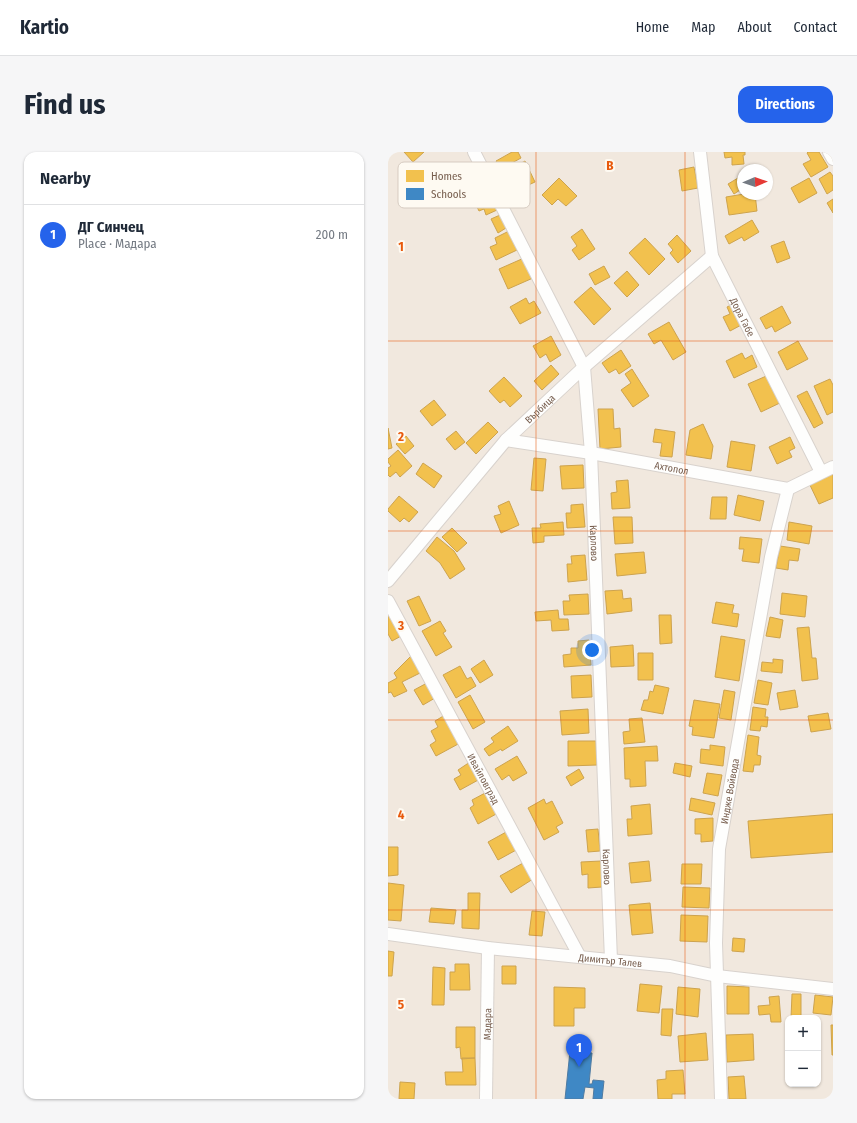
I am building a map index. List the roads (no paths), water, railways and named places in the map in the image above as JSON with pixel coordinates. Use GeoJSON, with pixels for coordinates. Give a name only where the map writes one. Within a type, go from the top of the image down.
{"type":"FeatureCollection","features":[{"type":"Feature","properties":{"kind":"street","name":"Карлово"},"geometry":{"type":"LineString","coordinates":[[474,152],[479,162]]}},
{"type":"Feature","properties":{"kind":"street","name":"Дора Габе"},"geometry":{"type":"LineString","coordinates":[[700,152],[712,256],[821,472]]}},
{"type":"Feature","properties":{"kind":"street"},"geometry":{"type":"LineString","coordinates":[[829,152],[833,159]]}},
{"type":"Feature","properties":{"kind":"street","name":"Карлово"},"geometry":{"type":"LineString","coordinates":[[503,208],[584,367],[591,454],[611,960]]}},
{"type":"Feature","properties":{"kind":"street","name":"Върбица"},"geometry":{"type":"LineString","coordinates":[[388,581],[506,440],[584,367],[712,256]]}},
{"type":"Feature","properties":{"kind":"street","name":"Ахтопол"},"geometry":{"type":"LineString","coordinates":[[506,440],[788,488]]}},
{"type":"Feature","properties":{"kind":"street"},"geometry":{"type":"LineString","coordinates":[[788,488],[833,467]]}},
{"type":"Feature","properties":{"kind":"street","name":"Индже Войвода"},"geometry":{"type":"LineString","coordinates":[[721,1099],[716,942],[719,849],[771,557],[788,488]]}},
{"type":"Feature","properties":{"kind":"street","name":"Ивайловград"},"geometry":{"type":"LineString","coordinates":[[388,601],[580,957]]}},
{"type":"Feature","properties":{"kind":"street","name":"Димитър Талев"},"geometry":{"type":"LineString","coordinates":[[388,934],[488,948],[670,966],[717,976],[833,989]]}},
{"type":"Feature","properties":{"kind":"street","name":"Мадара"},"geometry":{"type":"LineString","coordinates":[[486,1099],[488,948]]}},
{"type":"Feature","properties":{"kind":"place","name":"ДГ Синчец"},"geometry":{"type":"Point","coordinates":[579,1067]}}]}
